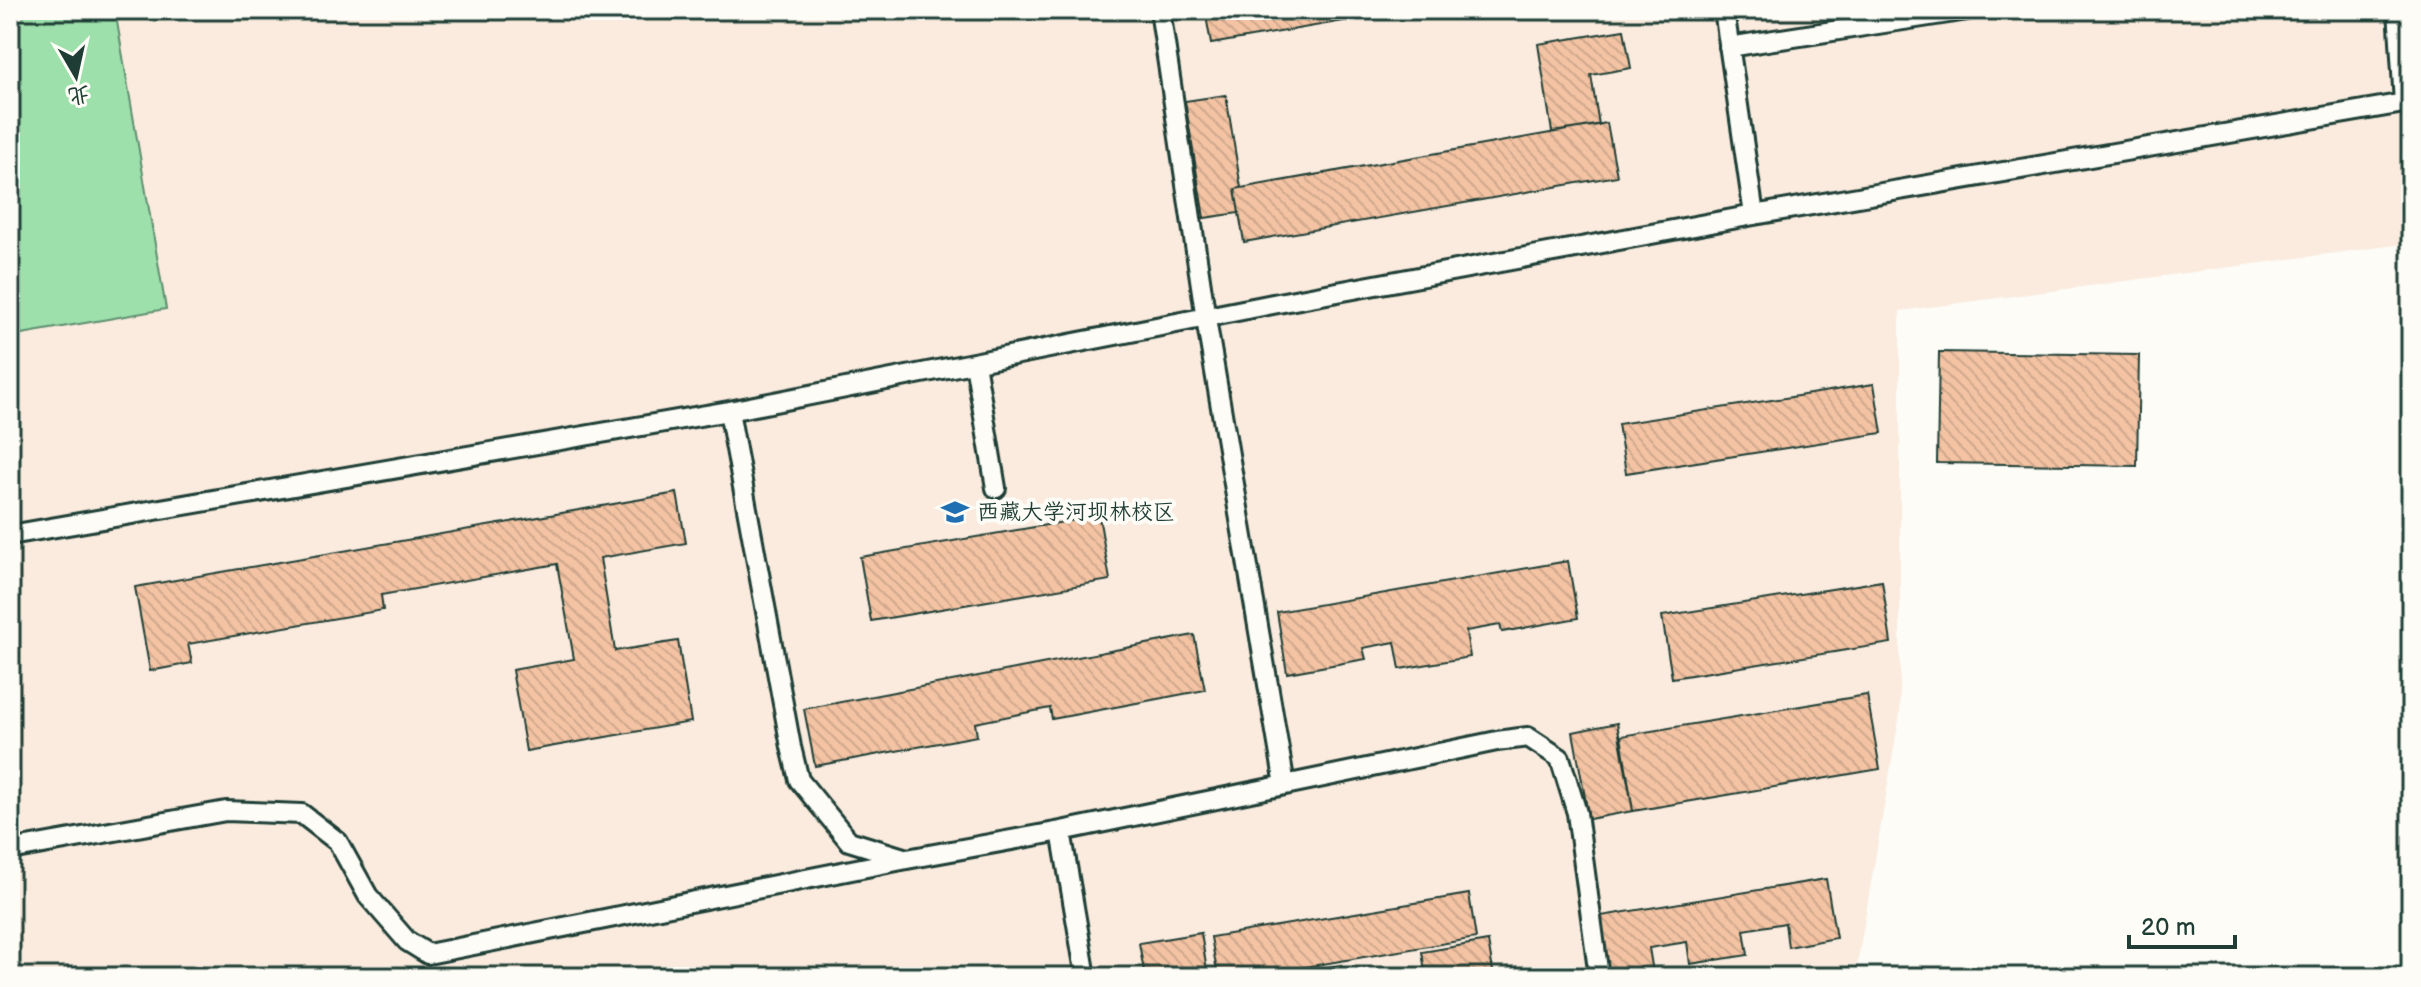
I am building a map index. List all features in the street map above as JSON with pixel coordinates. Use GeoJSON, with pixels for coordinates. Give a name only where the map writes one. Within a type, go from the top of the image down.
{"type":"FeatureCollection","features":[{"type":"Feature","properties":{"kind":"lane"},"geometry":{"type":"LineString","coordinates":[[1160,10],[1206,319],[1285,785]]}},
{"type":"Feature","properties":{"kind":"lane"},"geometry":{"type":"LineString","coordinates":[[1724,10],[1754,215]]}},
{"type":"Feature","properties":{"kind":"lane"},"geometry":{"type":"LineString","coordinates":[[1729,47],[1968,10]]}},
{"type":"Feature","properties":{"kind":"lane"},"geometry":{"type":"LineString","coordinates":[[10,535],[729,411],[1754,215],[2404,103],[2398,10]]}},
{"type":"Feature","properties":{"kind":"lane"},"geometry":{"type":"LineString","coordinates":[[975,363],[996,488]]}},
{"type":"Feature","properties":{"kind":"lane"},"geometry":{"type":"LineString","coordinates":[[729,411],[799,780],[821,811],[849,841],[907,859]]}},
{"type":"Feature","properties":{"kind":"lane"},"geometry":{"type":"LineString","coordinates":[[10,850],[226,811],[302,814],[338,842],[368,896],[407,941],[428,954],[1528,737],[1560,758],[1577,813],[1599,977]]}},
{"type":"Feature","properties":{"kind":"lane"},"geometry":{"type":"LineString","coordinates":[[1061,831],[1086,977]]}},
{"type":"Feature","properties":{"kind":"shaded area","name":"西藏大学河坝林校区"},"geometry":{"type":"Polygon","coordinates":[[[10,10],[2411,10],[2411,243],[1900,311],[1900,713],[1855,977],[10,977],[10,10]]]}},
{"type":"Feature","properties":{"kind":"green space"},"geometry":{"type":"Polygon","coordinates":[[[10,10],[115,10],[166,309],[10,336],[10,10]]]}},
{"type":"Feature","properties":{"kind":"building"},"geometry":{"type":"Polygon","coordinates":[[[1205,10],[1407,10],[1211,44],[1205,10]]]}},
{"type":"Feature","properties":{"kind":"building"},"geometry":{"type":"Polygon","coordinates":[[[1624,30],[1631,68],[1591,75],[1599,125],[1552,132],[1538,44],[1624,30]]]}},
{"type":"Feature","properties":{"kind":"building"},"geometry":{"type":"Polygon","coordinates":[[[1226,95],[1241,188],[1235,189],[1239,213],[1204,218],[1185,101],[1226,95]]]}},
{"type":"Feature","properties":{"kind":"building"},"geometry":{"type":"Polygon","coordinates":[[[1607,123],[1617,176],[1244,242],[1235,189],[1607,123]]]}},
{"type":"Feature","properties":{"kind":"building"},"geometry":{"type":"Polygon","coordinates":[[[1939,352],[2139,355],[2137,466],[1937,463],[1939,352]]]}},
{"type":"Feature","properties":{"kind":"building"},"geometry":{"type":"Polygon","coordinates":[[[1874,384],[1882,433],[1626,473],[1618,424],[1874,384]]]}},
{"type":"Feature","properties":{"kind":"building"},"geometry":{"type":"Polygon","coordinates":[[[677,493],[686,543],[600,558],[615,651],[678,641],[691,722],[526,751],[512,670],[574,659],[557,564],[381,595],[383,610],[188,644],[192,663],[150,671],[135,587],[677,493]]]}},
{"type":"Feature","properties":{"kind":"building"},"geometry":{"type":"Polygon","coordinates":[[[1099,516],[1110,580],[871,621],[860,557],[1099,516]]]}},
{"type":"Feature","properties":{"kind":"building"},"geometry":{"type":"Polygon","coordinates":[[[1568,561],[1578,618],[1502,632],[1500,625],[1466,631],[1470,657],[1400,669],[1395,642],[1363,648],[1366,659],[1287,673],[1277,612],[1568,561]]]}},
{"type":"Feature","properties":{"kind":"building"},"geometry":{"type":"Polygon","coordinates":[[[1882,581],[1891,643],[1672,678],[1662,616],[1882,581]]]}},
{"type":"Feature","properties":{"kind":"building"},"geometry":{"type":"Polygon","coordinates":[[[1194,635],[1205,690],[1052,719],[1050,708],[975,723],[977,736],[815,766],[804,709],[1194,635]]]}},
{"type":"Feature","properties":{"kind":"building"},"geometry":{"type":"Polygon","coordinates":[[[1867,695],[1880,769],[1633,811],[1621,736],[1867,695]]]}},
{"type":"Feature","properties":{"kind":"building"},"geometry":{"type":"Polygon","coordinates":[[[1617,723],[1633,811],[1589,819],[1573,732],[1617,723]]]}},
{"type":"Feature","properties":{"kind":"building"},"geometry":{"type":"Polygon","coordinates":[[[1826,879],[1836,938],[1788,947],[1785,923],[1744,930],[1748,955],[1690,964],[1687,942],[1649,948],[1653,972],[1605,977],[1595,917],[1826,879]]]}},
{"type":"Feature","properties":{"kind":"building"},"geometry":{"type":"Polygon","coordinates":[[[1469,894],[1476,938],[1246,977],[1218,977],[1211,937],[1469,894]]]}},
{"type":"Feature","properties":{"kind":"building"},"geometry":{"type":"Polygon","coordinates":[[[1201,933],[1208,977],[1145,977],[1139,943],[1201,933]]]}},
{"type":"Feature","properties":{"kind":"building"},"geometry":{"type":"Polygon","coordinates":[[[1488,941],[1494,977],[1426,977],[1422,952],[1488,941]]]}},
{"type":"Feature","properties":{"kind":"building"},"geometry":{"type":"Polygon","coordinates":[[[1341,965],[1343,977],[1283,977],[1282,974],[1341,965]]]}},
{"type":"Feature","properties":{"kind":"place","name":"西藏大学河坝林校区"},"geometry":{"type":"Point","coordinates":[955,512]}}]}
